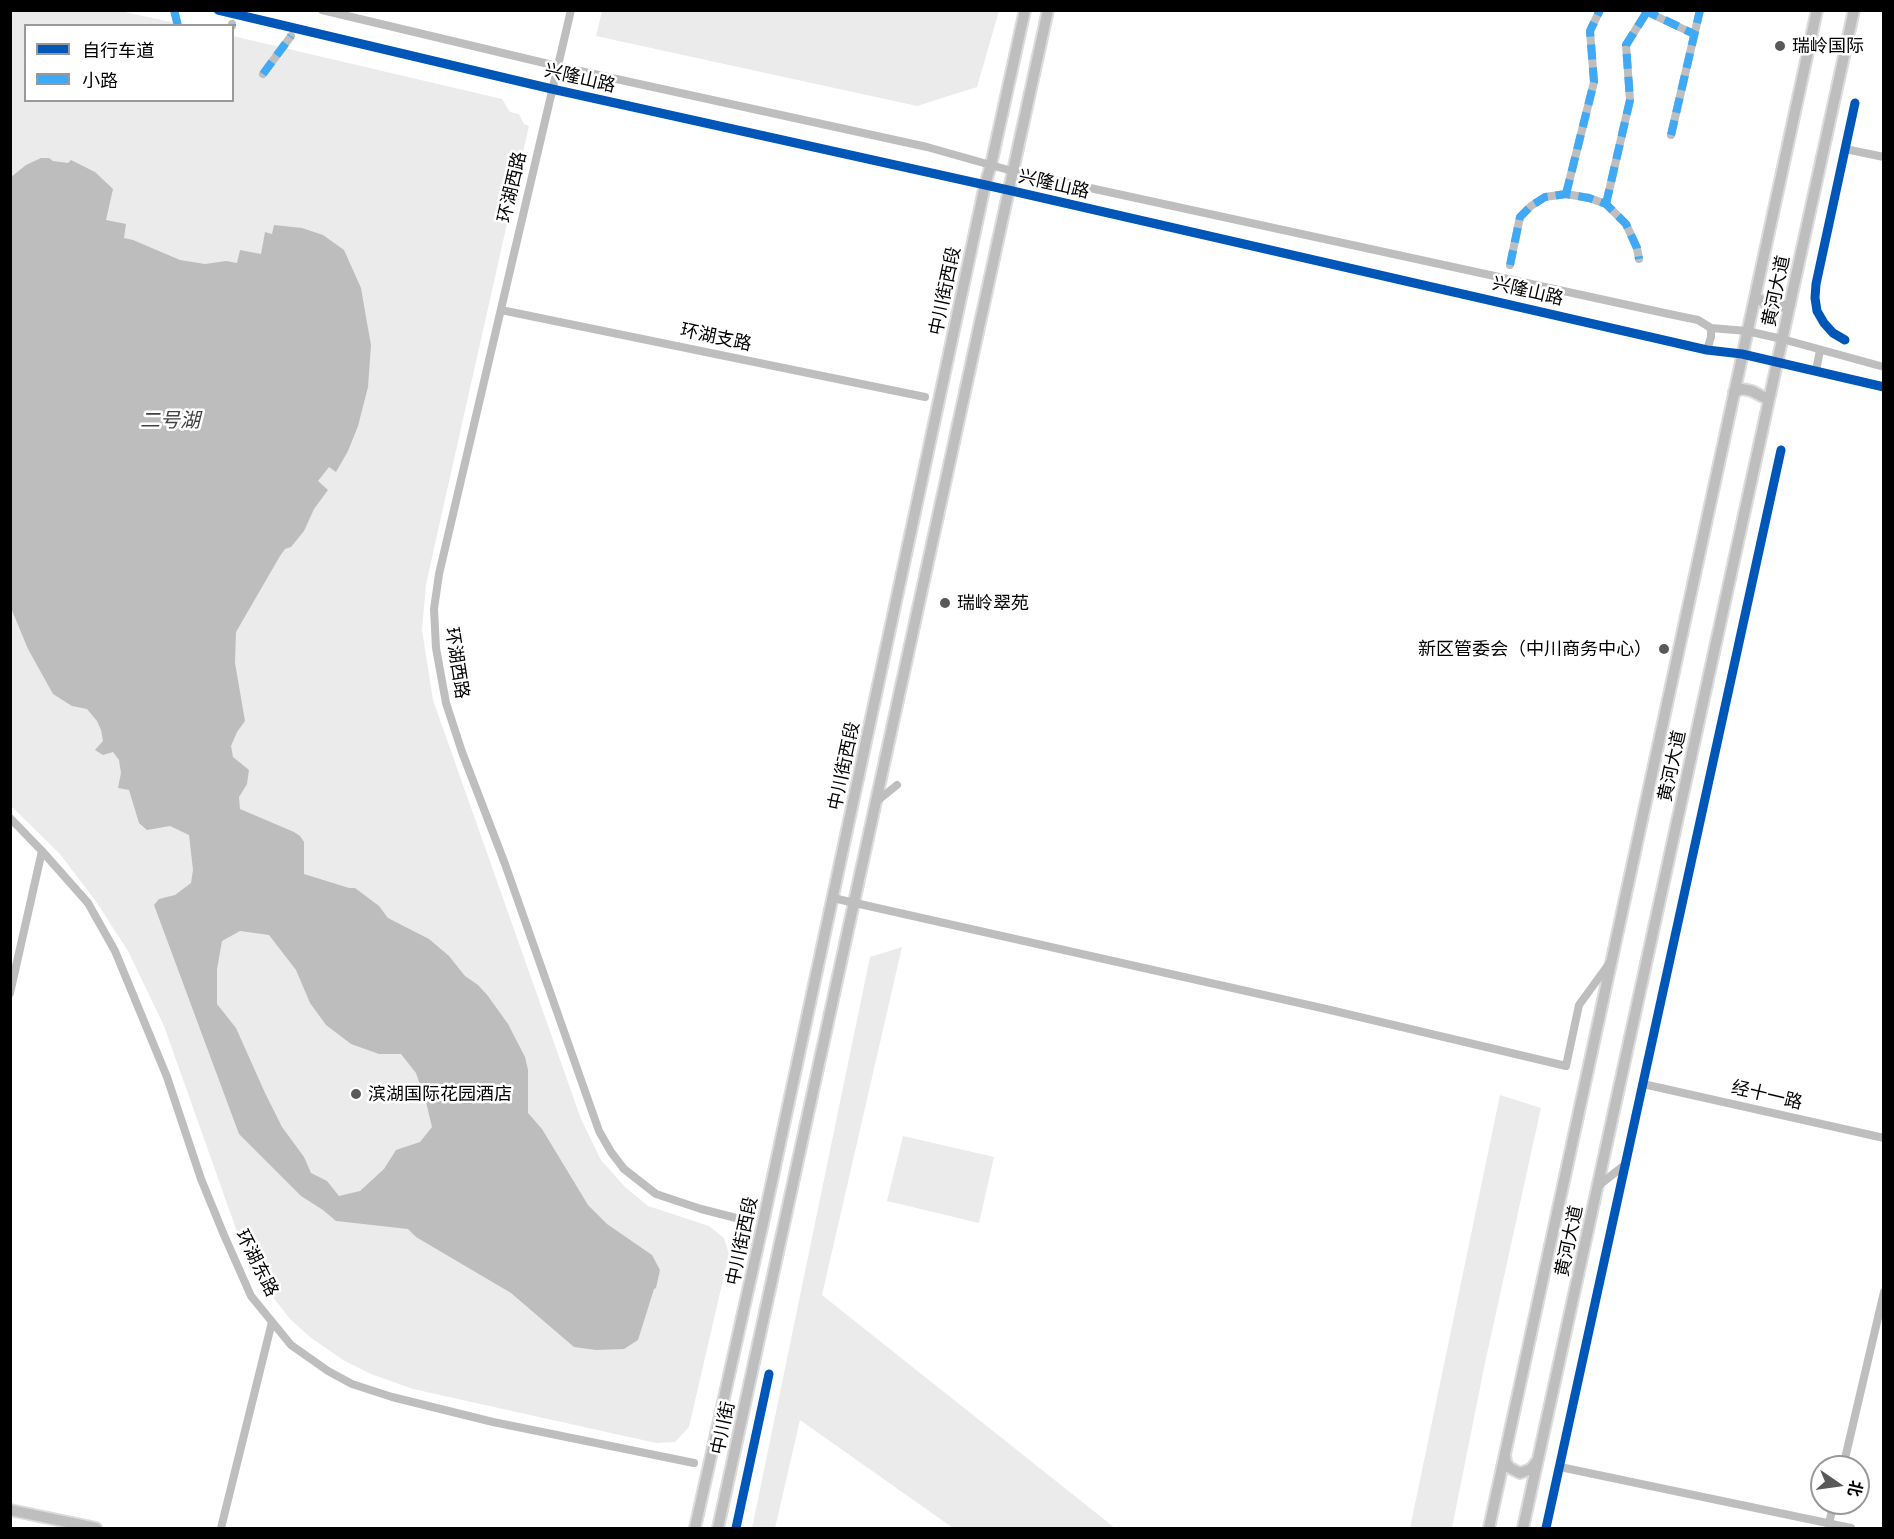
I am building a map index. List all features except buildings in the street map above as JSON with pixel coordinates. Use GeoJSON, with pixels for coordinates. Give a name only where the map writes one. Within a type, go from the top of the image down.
{"type":"FeatureCollection","features":[{"type":"Feature","properties":{"kind":"main road","name":"中川街西段"},"geometry":{"type":"LineString","coordinates":[[696,1528],[985,185],[1025,10]]}},
{"type":"Feature","properties":{"kind":"main road","name":"中川街西段"},"geometry":{"type":"LineString","coordinates":[[760,1335],[1048,10]]}},
{"type":"Feature","properties":{"kind":"main road","name":"黄河大道"},"geometry":{"type":"LineString","coordinates":[[1489,1528],[1817,10]]}},
{"type":"Feature","properties":{"kind":"main road","name":"黄河大道"},"geometry":{"type":"LineString","coordinates":[[1523,1528],[1854,10]]}},
{"type":"Feature","properties":{"kind":"main road"},"geometry":{"type":"LineString","coordinates":[[1001,119],[1014,128],[1023,124]]}},
{"type":"Feature","properties":{"kind":"main road"},"geometry":{"type":"LineString","coordinates":[[1755,297],[1779,307],[1790,305]]}},
{"type":"Feature","properties":{"kind":"main road"},"geometry":{"type":"LineString","coordinates":[[1734,392],[1742,389],[1752,391],[1769,400]]}},
{"type":"Feature","properties":{"kind":"main road","name":"中川街"},"geometry":{"type":"LineString","coordinates":[[718,1528],[760,1335]]}},
{"type":"Feature","properties":{"kind":"main road"},"geometry":{"type":"LineString","coordinates":[[1505,1452],[1506,1463],[1515,1471],[1526,1472],[1538,1460]]}},
{"type":"Feature","properties":{"kind":"main road"},"geometry":{"type":"LineString","coordinates":[[10,1510],[96,1528]]}},
{"type":"Feature","properties":{"kind":"street","name":"兴隆山路"},"geometry":{"type":"LineString","coordinates":[[218,10],[552,89],[1008,190],[1707,350],[1742,354],[1884,387]]}},
{"type":"Feature","properties":{"kind":"street","name":"兴隆山路"},"geometry":{"type":"LineString","coordinates":[[322,10],[557,66],[927,147],[1012,171],[1698,320],[1712,328],[1782,339],[1884,367]]}},
{"type":"Feature","properties":{"kind":"street","name":"环湖西路"},"geometry":{"type":"LineString","coordinates":[[571,10],[436,590],[434,619],[436,648],[446,702],[599,1131],[624,1169],[656,1194],[690,1206],[744,1220]]}},
{"type":"Feature","properties":{"kind":"street"},"geometry":{"type":"LineString","coordinates":[[1566,194],[1594,82],[1590,31],[1600,10]]}},
{"type":"Feature","properties":{"kind":"street"},"geometry":{"type":"LineString","coordinates":[[1671,135],[1700,10]]}},
{"type":"Feature","properties":{"kind":"street"},"geometry":{"type":"LineString","coordinates":[[1606,204],[1630,100],[1626,45],[1646,11],[1694,34]]}},
{"type":"Feature","properties":{"kind":"street"},"geometry":{"type":"LineString","coordinates":[[263,74],[291,36]]}},
{"type":"Feature","properties":{"kind":"street"},"geometry":{"type":"LineString","coordinates":[[1845,149],[1884,157]]}},
{"type":"Feature","properties":{"kind":"street"},"geometry":{"type":"LineString","coordinates":[[1510,265],[1520,216],[1545,197],[1566,194],[1606,204],[1626,224],[1637,248],[1639,259]]}},
{"type":"Feature","properties":{"kind":"street","name":"环湖支路"},"geometry":{"type":"LineString","coordinates":[[501,310],[925,397]]}},
{"type":"Feature","properties":{"kind":"street"},"geometry":{"type":"LineString","coordinates":[[1707,350],[1712,328]]}},
{"type":"Feature","properties":{"kind":"street"},"geometry":{"type":"LineString","coordinates":[[1816,371],[1820,350]]}},
{"type":"Feature","properties":{"kind":"street"},"geometry":{"type":"LineString","coordinates":[[876,802],[897,785]]}},
{"type":"Feature","properties":{"kind":"street","name":"环湖东路"},"geometry":{"type":"LineString","coordinates":[[10,818],[88,903],[115,951],[167,1077],[201,1179],[251,1296],[291,1344],[328,1371],[352,1384],[392,1397],[493,1422],[694,1463]]}},
{"type":"Feature","properties":{"kind":"street"},"geometry":{"type":"LineString","coordinates":[[10,993],[42,851]]}},
{"type":"Feature","properties":{"kind":"street"},"geometry":{"type":"LineString","coordinates":[[833,898],[1326,1009],[1566,1066],[1579,1005],[1611,960]]}},
{"type":"Feature","properties":{"kind":"street","name":"经十一路"},"geometry":{"type":"LineString","coordinates":[[1643,1084],[1884,1138]]}},
{"type":"Feature","properties":{"kind":"street"},"geometry":{"type":"LineString","coordinates":[[1598,1186],[1626,1164]]}},
{"type":"Feature","properties":{"kind":"street"},"geometry":{"type":"LineString","coordinates":[[1846,1455],[1884,1292]]}},
{"type":"Feature","properties":{"kind":"street"},"geometry":{"type":"LineString","coordinates":[[221,1528],[272,1322]]}},
{"type":"Feature","properties":{"kind":"street"},"geometry":{"type":"LineString","coordinates":[[1560,1467],[1851,1528]]}},
{"type":"Feature","properties":{"kind":"street"},"geometry":{"type":"LineString","coordinates":[[1829,1523],[1831,1515]]}},
{"type":"Feature","properties":{"kind":"shaded area"},"geometry":{"type":"Polygon","coordinates":[[[602,10],[999,11],[977,87],[917,106],[596,36],[602,10]]]}},
{"type":"Feature","properties":{"kind":"shaded area"},"geometry":{"type":"Polygon","coordinates":[[[10,11],[120,11],[180,24],[24,24],[24,102],[234,102],[234,36],[502,99],[510,112],[519,114],[524,124],[529,126],[426,585],[422,630],[433,700],[581,1119],[601,1160],[625,1187],[648,1206],[709,1226],[724,1238],[729,1254],[689,1427],[675,1442],[656,1443],[413,1389],[371,1374],[343,1360],[310,1337],[290,1319],[265,1287],[236,1229],[164,1026],[128,951],[95,900],[59,853],[11,806],[10,11]]]}},
{"type":"Feature","properties":{"kind":"shaded area"},"geometry":{"type":"Polygon","coordinates":[[[902,947],[822,1295],[1115,1528],[953,1528],[800,1420],[775,1528],[752,1528],[870,957],[902,947]]]}},
{"type":"Feature","properties":{"kind":"shaded area"},"geometry":{"type":"Polygon","coordinates":[[[1500,1095],[1541,1108],[1485,1363],[1452,1528],[1410,1528],[1500,1095]]]}},
{"type":"Feature","properties":{"kind":"shaded area"},"geometry":{"type":"Polygon","coordinates":[[[903,1136],[994,1157],[979,1223],[887,1201],[903,1136]]]}},
{"type":"Feature","properties":{"kind":"water","name":"二号湖"},"geometry":{"type":"Polygon","coordinates":[[[41,158],[68,163],[71,160],[95,172],[113,189],[106,220],[126,224],[124,238],[180,260],[205,264],[226,261],[237,263],[240,250],[261,254],[265,232],[272,234],[274,225],[302,228],[323,235],[344,250],[361,288],[371,345],[368,387],[358,426],[348,451],[336,472],[329,467],[318,481],[328,490],[314,509],[304,531],[280,556],[236,632],[235,663],[245,721],[231,746],[233,757],[249,770],[247,784],[239,797],[240,809],[300,836],[304,842],[304,874],[355,888],[379,906],[388,918],[429,939],[449,956],[465,976],[478,985],[508,1024],[525,1057],[528,1070],[528,1113],[542,1129],[588,1205],[607,1224],[652,1255],[660,1270],[638,1340],[624,1349],[596,1350],[574,1347],[511,1293],[416,1237],[408,1229],[336,1221],[301,1196],[239,1134],[154,905],[159,899],[175,895],[191,883],[193,870],[189,835],[170,826],[147,830],[139,823],[129,790],[118,788],[121,773],[119,760],[113,752],[103,755],[95,750],[103,741],[97,721],[87,709],[72,706],[53,694],[28,649],[11,608],[11,177],[26,165],[41,158]],[[240,931],[222,941],[217,969],[217,1004],[236,1028],[282,1127],[304,1157],[311,1173],[327,1181],[339,1196],[360,1191],[384,1169],[396,1150],[420,1142],[432,1127],[416,1073],[401,1054],[379,1054],[351,1044],[326,1025],[310,1003],[296,970],[269,935],[240,931]]]}},
{"type":"Feature","properties":{"kind":"marked path"},"geometry":{"type":"LineString","coordinates":[[174,10],[178,24]]}},
{"type":"Feature","properties":{"kind":"marked path"},"geometry":{"type":"LineString","coordinates":[[1566,194],[1594,82],[1590,31],[1600,10]]}},
{"type":"Feature","properties":{"kind":"marked path"},"geometry":{"type":"LineString","coordinates":[[1644,10],[1694,34]]}},
{"type":"Feature","properties":{"kind":"marked path"},"geometry":{"type":"LineString","coordinates":[[1606,204],[1630,100],[1626,45],[1648,10]]}},
{"type":"Feature","properties":{"kind":"marked path"},"geometry":{"type":"LineString","coordinates":[[1671,135],[1700,10]]}},
{"type":"Feature","properties":{"kind":"marked path"},"geometry":{"type":"LineString","coordinates":[[263,74],[291,36]]}},
{"type":"Feature","properties":{"kind":"marked path"},"geometry":{"type":"LineString","coordinates":[[1510,265],[1520,217],[1545,197],[1566,194],[1606,204],[1626,224],[1637,248],[1639,259]]}},
{"type":"Feature","properties":{"kind":"cycle path"},"geometry":{"type":"LineString","coordinates":[[218,10],[552,89],[1008,190],[1707,350],[1742,354],[1884,387]]}},
{"type":"Feature","properties":{"kind":"cycle path"},"geometry":{"type":"LineString","coordinates":[[1845,340],[1833,333],[1824,323],[1817,311],[1815,298],[1816,284],[1855,103]]}},
{"type":"Feature","properties":{"kind":"cycle path"},"geometry":{"type":"LineString","coordinates":[[1546,1528],[1781,450]]}},
{"type":"Feature","properties":{"kind":"cycle path"},"geometry":{"type":"LineString","coordinates":[[736,1528],[769,1374]]}},
{"type":"Feature","properties":{"kind":"place","name":"瑞岭国际"},"geometry":{"type":"Point","coordinates":[1780,46]}},
{"type":"Feature","properties":{"kind":"place","name":"瑞岭翠苑"},"geometry":{"type":"Point","coordinates":[945,603]}},
{"type":"Feature","properties":{"kind":"place","name":"新区管委会（中川商务中心）"},"geometry":{"type":"Point","coordinates":[1664,649]}},
{"type":"Feature","properties":{"kind":"place","name":"滨湖国际花园酒店"},"geometry":{"type":"Point","coordinates":[356,1094]}}]}
